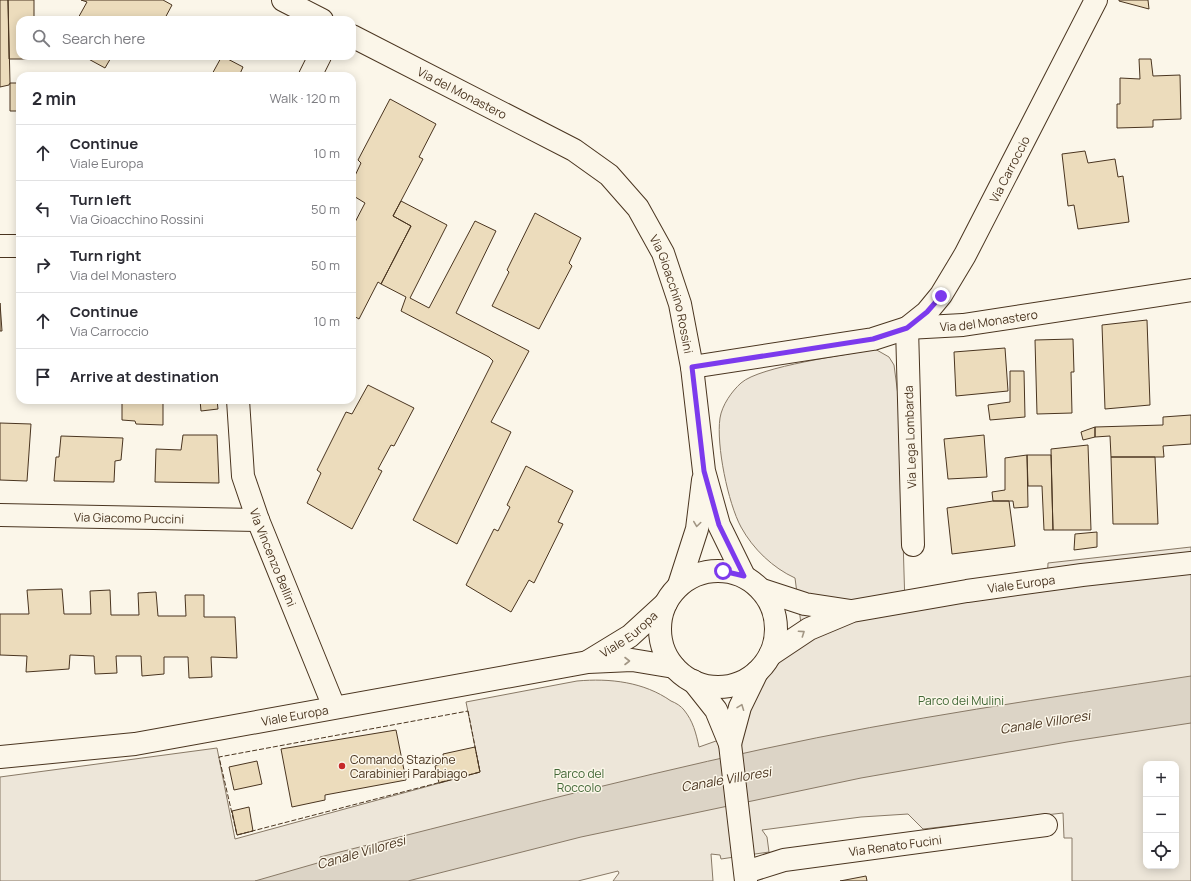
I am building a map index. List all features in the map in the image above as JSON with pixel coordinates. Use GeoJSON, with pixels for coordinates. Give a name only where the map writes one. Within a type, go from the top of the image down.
{"type":"FeatureCollection","features":[{"type":"Feature","properties":{"kind":"street"},"geometry":{"type":"LineString","coordinates":[[283,0],[314,16]]}},
{"type":"Feature","properties":{"kind":"street","name":"Via Carroccio"},"geometry":{"type":"LineString","coordinates":[[907,328],[927,312],[941,296],[965,255],[1096,0]]}},
{"type":"Feature","properties":{"kind":"street","name":"Via del Monastero"},"geometry":{"type":"LineString","coordinates":[[356,38],[574,150]]}},
{"type":"Feature","properties":{"kind":"street"},"geometry":{"type":"LineString","coordinates":[[312,72],[318,60]]}},
{"type":"Feature","properties":{"kind":"street","name":"Via Gioacchino Rossini"},"geometry":{"type":"LineString","coordinates":[[574,150],[608,175],[638,208],[663,253],[680,304],[692,367],[704,471],[719,525],[744,576]]}},
{"type":"Feature","properties":{"kind":"street"},"geometry":{"type":"LineString","coordinates":[[0,246],[16,246]]}},
{"type":"Feature","properties":{"kind":"street","name":"Via del Monastero"},"geometry":{"type":"LineString","coordinates":[[692,367],[873,339],[907,328],[963,325],[1191,290]]}},
{"type":"Feature","properties":{"kind":"street","name":"Via Lega Lombarda"},"geometry":{"type":"LineString","coordinates":[[907,328],[913,545]]}},
{"type":"Feature","properties":{"kind":"street","name":"Via Vincenzo Bellini"},"geometry":{"type":"LineString","coordinates":[[238,404],[243,476],[258,520],[334,707]]}},
{"type":"Feature","properties":{"kind":"street","name":"Via Gioacchino Rossini"},"geometry":{"type":"LineString","coordinates":[[679,585],[697,529],[704,471]]}},
{"type":"Feature","properties":{"kind":"street","name":"Via Giacomo Puccini"},"geometry":{"type":"LineString","coordinates":[[0,515],[258,520]]}},
{"type":"Feature","properties":{"kind":"street","name":"Viale Europa"},"geometry":{"type":"LineString","coordinates":[[666,603],[660,625],[663,648],[674,667],[693,681],[714,687],[737,684],[757,672],[770,655],[809,629],[852,611],[974,590],[1082,575],[1191,563]]}},
{"type":"Feature","properties":{"kind":"street","name":"Viale Europa"},"geometry":{"type":"LineString","coordinates":[[588,662],[630,636],[666,603],[679,585],[699,574],[723,571],[744,576],[762,590],[805,604],[852,611]]}},
{"type":"Feature","properties":{"kind":"street","name":"Viale Europa"},"geometry":{"type":"LineString","coordinates":[[762,590],[774,610],[776,633],[770,655]]}},
{"type":"Feature","properties":{"kind":"street","name":"Viale Europa"},"geometry":{"type":"LineString","coordinates":[[0,757],[135,744],[588,662],[632,660],[674,667]]}},
{"type":"Feature","properties":{"kind":"street"},"geometry":{"type":"LineString","coordinates":[[730,744],[740,708],[757,672]]}},
{"type":"Feature","properties":{"kind":"street"},"geometry":{"type":"LineString","coordinates":[[693,681],[716,710],[730,744],[746,876]]}},
{"type":"Feature","properties":{"kind":"street","name":"Via Renato Fucini"},"geometry":{"type":"LineString","coordinates":[[746,876],[784,860],[1046,825]]}},
{"type":"Feature","properties":{"kind":"green space"},"geometry":{"type":"Polygon","coordinates":[[[875,349],[889,357],[894,365],[899,403],[905,606],[1047,586],[1048,563],[1191,547],[1191,881],[1072,881],[1072,838],[1064,838],[1063,813],[923,829],[908,814],[861,817],[762,830],[767,837],[769,852],[721,859],[720,855],[711,854],[713,881],[613,881],[619,873],[618,871],[578,881],[0,881],[0,777],[217,748],[235,839],[480,772],[466,702],[577,681],[614,681],[650,689],[680,706],[692,723],[699,747],[733,735],[748,667],[765,647],[801,624],[795,578],[779,569],[764,557],[751,543],[736,517],[721,458],[719,429],[721,413],[725,403],[734,390],[741,383],[751,377],[784,366],[875,349]]]}},
{"type":"Feature","properties":{"kind":"water","name":"Canale Villoresi"},"geometry":{"type":"Polygon","coordinates":[[[1191,676],[1191,723],[1067,742],[861,778],[581,837],[408,881],[255,881],[321,862],[320,857],[597,787],[708,761],[816,738],[923,718],[1191,676]]]}},
{"type":"Feature","properties":{"kind":"building"},"geometry":{"type":"Polygon","coordinates":[[[0,0],[8,0],[10,83],[9,85],[0,87],[0,0]]]}},
{"type":"Feature","properties":{"kind":"building"},"geometry":{"type":"Polygon","coordinates":[[[8,0],[34,0],[34,16],[16,16],[16,59],[9,59],[8,0]]]}},
{"type":"Feature","properties":{"kind":"building"},"geometry":{"type":"Polygon","coordinates":[[[81,0],[163,0],[172,5],[166,16],[79,16],[87,2],[81,0]]]}},
{"type":"Feature","properties":{"kind":"building"},"geometry":{"type":"Polygon","coordinates":[[[1148,0],[1149,9],[1119,1],[1148,0]]]}},
{"type":"Feature","properties":{"kind":"building"},"geometry":{"type":"Polygon","coordinates":[[[1139,59],[1151,59],[1153,76],[1180,75],[1181,119],[1153,120],[1153,127],[1117,128],[1117,104],[1120,104],[1120,78],[1140,79],[1139,59]]]}},
{"type":"Feature","properties":{"kind":"building"},"geometry":{"type":"Polygon","coordinates":[[[90,60],[110,60],[105,68],[90,60]]]}},
{"type":"Feature","properties":{"kind":"building"},"geometry":{"type":"Polygon","coordinates":[[[220,60],[230,60],[243,67],[241,72],[213,72],[220,60]]]}},
{"type":"Feature","properties":{"kind":"building"},"geometry":{"type":"Polygon","coordinates":[[[10,83],[16,83],[16,111],[10,111],[10,83]]]}},
{"type":"Feature","properties":{"kind":"building"},"geometry":{"type":"Polygon","coordinates":[[[390,99],[436,124],[419,157],[423,159],[393,216],[411,226],[381,284],[378,282],[359,319],[356,317],[356,220],[365,203],[356,197],[356,174],[361,163],[358,160],[390,99]]]}},
{"type":"Feature","properties":{"kind":"building"},"geometry":{"type":"Polygon","coordinates":[[[1085,151],[1088,163],[1115,159],[1118,177],[1123,176],[1129,222],[1078,229],[1074,205],[1068,206],[1062,154],[1085,151]]]}},
{"type":"Feature","properties":{"kind":"building"},"geometry":{"type":"Polygon","coordinates":[[[401,201],[447,225],[410,298],[429,308],[475,221],[496,231],[456,313],[529,351],[491,422],[511,432],[457,544],[413,520],[493,361],[489,357],[401,311],[406,297],[381,284],[411,226],[393,216],[401,201]]]}},
{"type":"Feature","properties":{"kind":"building"},"geometry":{"type":"Polygon","coordinates":[[[535,213],[581,238],[569,263],[572,266],[539,329],[492,306],[509,272],[507,270],[535,213]]]}},
{"type":"Feature","properties":{"kind":"building"},"geometry":{"type":"Polygon","coordinates":[[[0,303],[2,331],[0,331],[0,303]]]}},
{"type":"Feature","properties":{"kind":"building"},"geometry":{"type":"Polygon","coordinates":[[[1147,320],[1150,405],[1105,409],[1102,325],[1147,320]]]}},
{"type":"Feature","properties":{"kind":"building"},"geometry":{"type":"Polygon","coordinates":[[[1073,339],[1074,372],[1071,372],[1072,413],[1037,414],[1035,340],[1073,339]]]}},
{"type":"Feature","properties":{"kind":"building"},"geometry":{"type":"Polygon","coordinates":[[[1005,348],[1008,391],[956,396],[954,352],[1005,348]]]}},
{"type":"Feature","properties":{"kind":"building"},"geometry":{"type":"Polygon","coordinates":[[[1010,371],[1024,371],[1025,417],[990,420],[988,405],[1010,402],[1010,371]]]}},
{"type":"Feature","properties":{"kind":"building"},"geometry":{"type":"Polygon","coordinates":[[[368,385],[414,408],[394,446],[391,445],[378,469],[382,471],[352,529],[307,503],[321,473],[317,470],[346,412],[352,414],[368,385]]]}},
{"type":"Feature","properties":{"kind":"building"},"geometry":{"type":"Polygon","coordinates":[[[122,404],[163,404],[163,425],[136,424],[135,421],[122,420],[122,404]]]}},
{"type":"Feature","properties":{"kind":"building"},"geometry":{"type":"Polygon","coordinates":[[[200,404],[217,404],[218,409],[201,411],[200,404]]]}},
{"type":"Feature","properties":{"kind":"building"},"geometry":{"type":"Polygon","coordinates":[[[1191,415],[1191,444],[1163,446],[1164,457],[1111,457],[1110,436],[1095,437],[1095,427],[1163,425],[1163,417],[1191,415]]]}},
{"type":"Feature","properties":{"kind":"building"},"geometry":{"type":"Polygon","coordinates":[[[0,423],[31,424],[27,481],[0,480],[0,423]]]}},
{"type":"Feature","properties":{"kind":"building"},"geometry":{"type":"Polygon","coordinates":[[[1095,427],[1095,437],[1083,440],[1081,432],[1095,427]]]}},
{"type":"Feature","properties":{"kind":"building"},"geometry":{"type":"Polygon","coordinates":[[[183,435],[217,435],[219,483],[155,482],[156,449],[181,450],[183,435]]]}},
{"type":"Feature","properties":{"kind":"building"},"geometry":{"type":"Polygon","coordinates":[[[984,435],[987,477],[948,479],[944,439],[984,435]]]}},
{"type":"Feature","properties":{"kind":"building"},"geometry":{"type":"Polygon","coordinates":[[[61,436],[123,438],[121,460],[115,461],[114,482],[54,481],[56,457],[59,457],[61,436]]]}},
{"type":"Feature","properties":{"kind":"building"},"geometry":{"type":"Polygon","coordinates":[[[1088,445],[1091,530],[1053,530],[1051,449],[1088,445]]]}},
{"type":"Feature","properties":{"kind":"building"},"geometry":{"type":"Polygon","coordinates":[[[1027,455],[1051,455],[1053,530],[1044,530],[1042,486],[1028,486],[1027,455]]]}},
{"type":"Feature","properties":{"kind":"building"},"geometry":{"type":"Polygon","coordinates":[[[1027,455],[1028,507],[1014,508],[1013,501],[993,501],[992,492],[1005,490],[1005,458],[1027,455]]]}},
{"type":"Feature","properties":{"kind":"building"},"geometry":{"type":"Polygon","coordinates":[[[1111,457],[1155,457],[1158,524],[1113,524],[1111,457]]]}},
{"type":"Feature","properties":{"kind":"building"},"geometry":{"type":"Polygon","coordinates":[[[526,466],[573,491],[558,522],[563,524],[534,583],[529,580],[511,612],[466,585],[494,529],[498,531],[510,507],[507,505],[526,466]]]}},
{"type":"Feature","properties":{"kind":"building"},"geometry":{"type":"Polygon","coordinates":[[[993,501],[1009,501],[1015,546],[952,554],[947,508],[993,501]]]}},
{"type":"Feature","properties":{"kind":"building"},"geometry":{"type":"Polygon","coordinates":[[[1097,532],[1097,547],[1074,550],[1075,534],[1097,532]]]}},
{"type":"Feature","properties":{"kind":"building"},"geometry":{"type":"Polygon","coordinates":[[[62,589],[64,614],[91,614],[90,591],[110,590],[111,615],[139,615],[138,593],[156,592],[158,616],[186,616],[185,595],[204,595],[204,617],[235,617],[237,658],[211,657],[212,677],[189,678],[188,657],[164,657],[164,674],[142,676],[141,656],[116,656],[117,673],[95,674],[94,656],[70,655],[69,669],[26,672],[27,656],[0,655],[0,614],[29,614],[27,590],[62,589]]]}},
{"type":"Feature","properties":{"kind":"building"},"geometry":{"type":"Polygon","coordinates":[[[396,730],[406,780],[325,795],[325,800],[292,807],[281,749],[396,730]]]}},
{"type":"Feature","properties":{"kind":"building"},"geometry":{"type":"Polygon","coordinates":[[[475,747],[480,772],[439,783],[435,766],[444,763],[443,754],[475,747]]]}},
{"type":"Feature","properties":{"kind":"building"},"geometry":{"type":"Polygon","coordinates":[[[257,761],[262,784],[234,790],[229,767],[257,761]]]}},
{"type":"Feature","properties":{"kind":"building"},"geometry":{"type":"Polygon","coordinates":[[[249,807],[253,831],[237,835],[232,811],[249,807]]]}},
{"type":"Feature","properties":{"kind":"building"},"geometry":{"type":"Polygon","coordinates":[[[866,876],[867,881],[840,881],[866,876]]]}},
{"type":"Feature","properties":{"kind":"fence"},"geometry":{"type":"LineString","coordinates":[[468,711],[480,772],[237,835],[219,757],[468,711]]}},
{"type":"Feature","properties":{"kind":"place","name":"Comando Stazione Carabinieri Parabiago"},"geometry":{"type":"Point","coordinates":[342,766]}},
{"type":"Feature","properties":{"kind":"route"},"geometry":{"type":"LineString","coordinates":[[723,571],[744,576],[719,525],[704,471],[692,367],[873,339],[907,328],[927,312],[941,296]]}},
{"type":"Feature","properties":{"kind":"park label","name":"Parco dei Mulini"},"geometry":{"type":"Point","coordinates":[961,700]}},
{"type":"Feature","properties":{"kind":"park label","name":"Parco del Roccolo"},"geometry":{"type":"Point","coordinates":[579,780]}}]}
